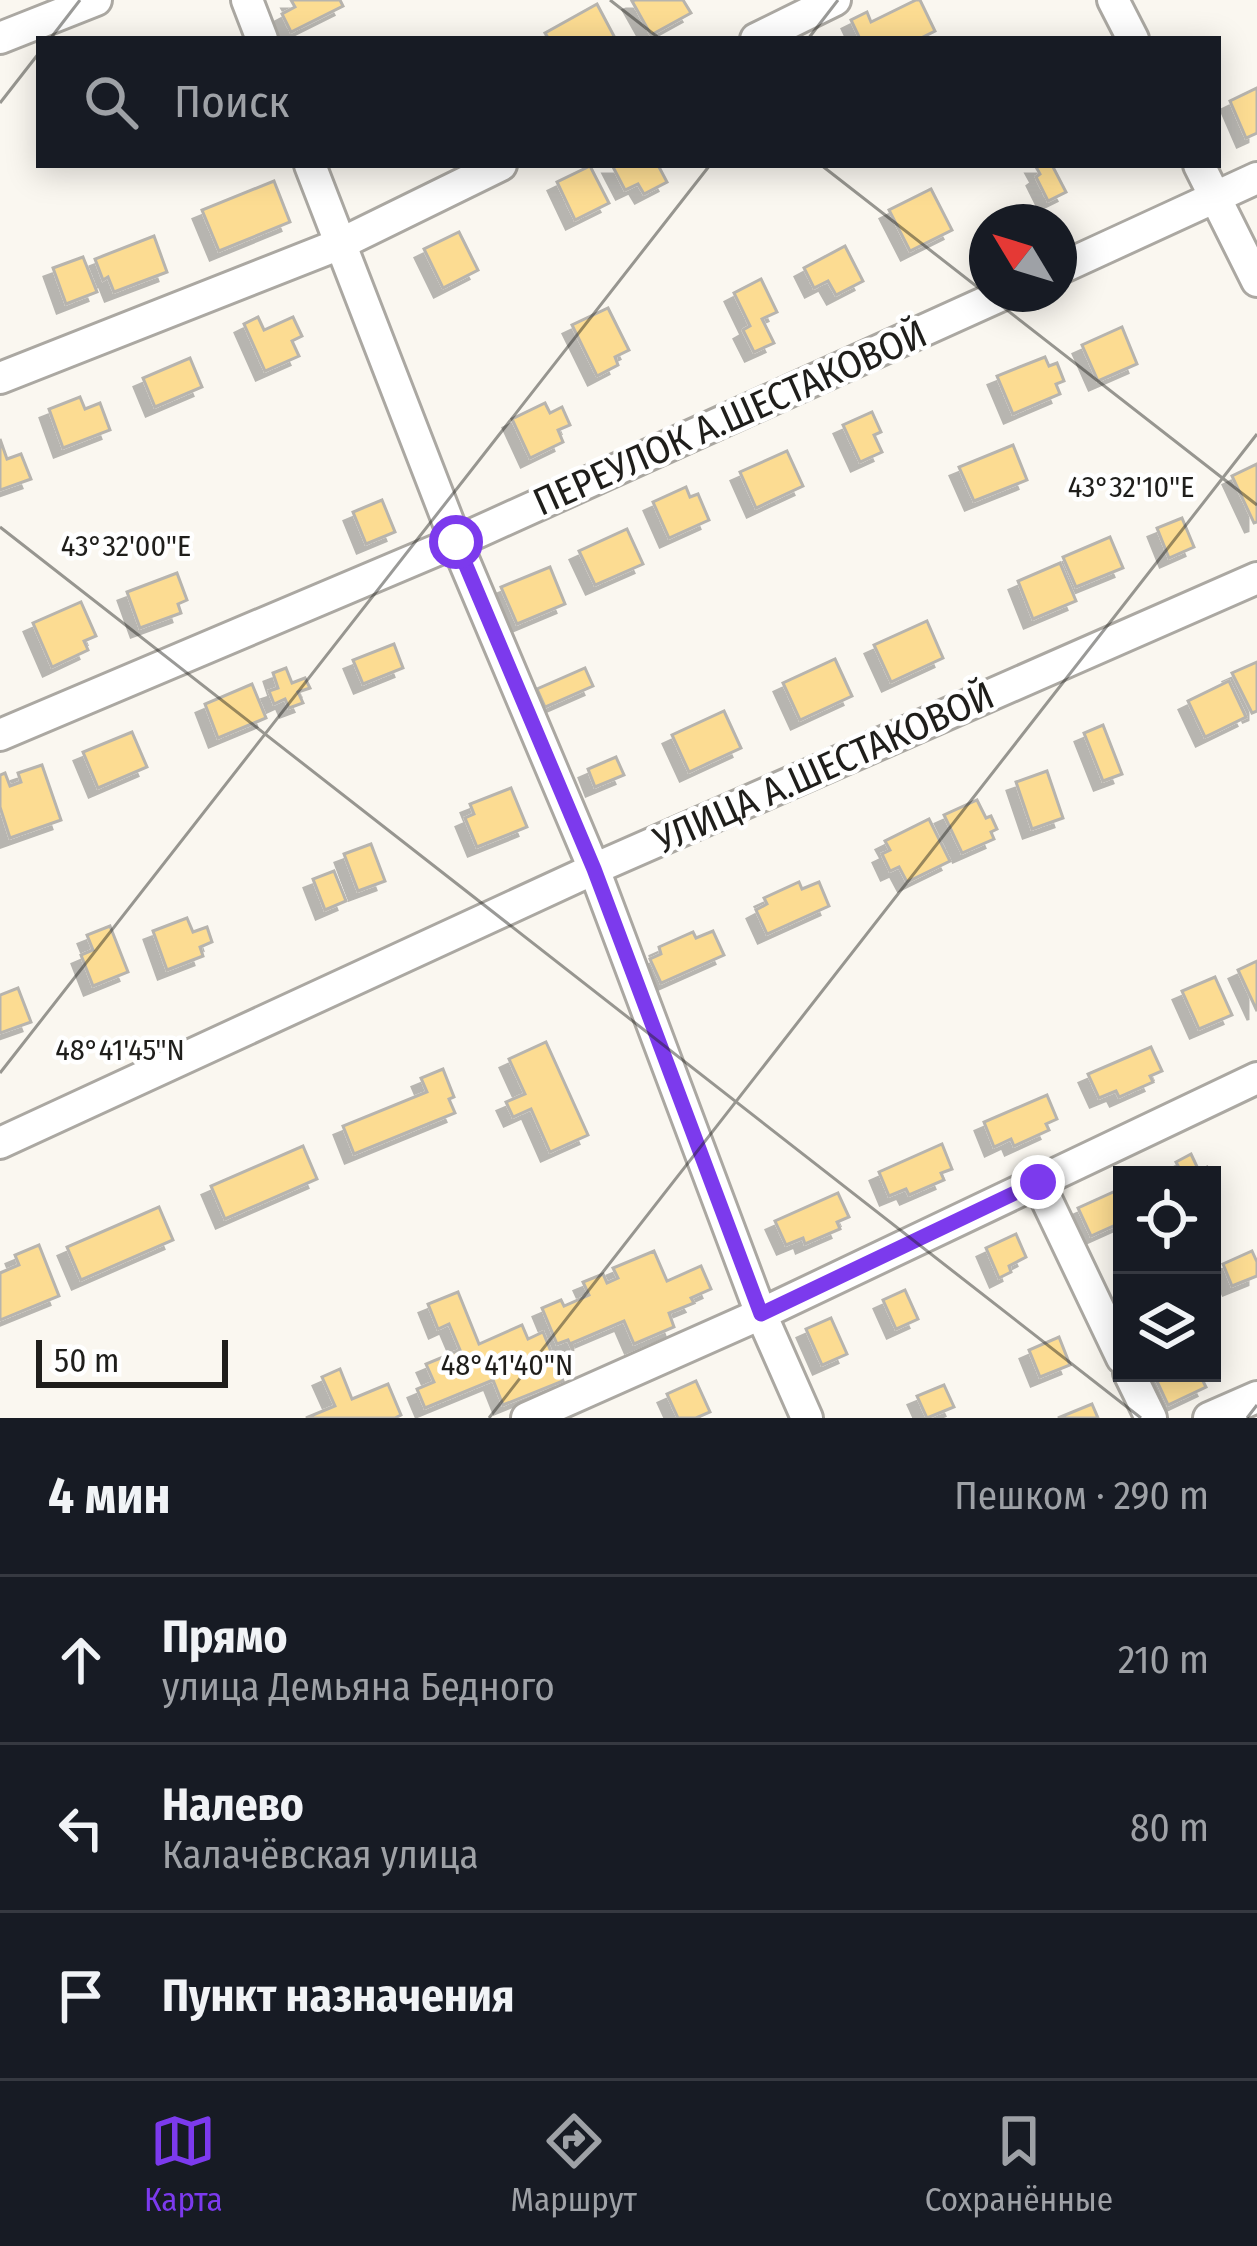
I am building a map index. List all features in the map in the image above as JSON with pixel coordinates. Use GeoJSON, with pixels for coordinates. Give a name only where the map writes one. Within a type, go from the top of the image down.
{"type":"FeatureCollection","features":[{"type":"Feature","properties":{"kind":"street"},"geometry":{"type":"LineString","coordinates":[[0,38],[96,0]]}},
{"type":"Feature","properties":{"kind":"street"},"geometry":{"type":"LineString","coordinates":[[247,0],[261,36]]}},
{"type":"Feature","properties":{"kind":"street"},"geometry":{"type":"LineString","coordinates":[[762,36],[835,0]]}},
{"type":"Feature","properties":{"kind":"street"},"geometry":{"type":"LineString","coordinates":[[1113,0],[1131,36]]}},
{"type":"Feature","properties":{"kind":"street"},"geometry":{"type":"LineString","coordinates":[[311,168],[456,542],[594,869],[761,1314],[806,1418]]}},
{"type":"Feature","properties":{"kind":"street"},"geometry":{"type":"LineString","coordinates":[[0,378],[340,244],[495,168]]}},
{"type":"Feature","properties":{"kind":"street"},"geometry":{"type":"LineString","coordinates":[[1201,168],[1257,281]]}},
{"type":"Feature","properties":{"kind":"street"},"geometry":{"type":"LineString","coordinates":[[1077,261],[1257,178]]}},
{"type":"Feature","properties":{"kind":"street","name":"ПЕРЕУЛОК А.ШЕСТАКОВОЙ"},"geometry":{"type":"LineString","coordinates":[[0,735],[456,542],[969,310]]}},
{"type":"Feature","properties":{"kind":"street","name":"УЛИЦА А.ШЕСТАКОВОЙ"},"geometry":{"type":"LineString","coordinates":[[0,1143],[594,869],[1257,578]]}},
{"type":"Feature","properties":{"kind":"street"},"geometry":{"type":"LineString","coordinates":[[526,1418],[761,1314],[1257,1078]]}},
{"type":"Feature","properties":{"kind":"street"},"geometry":{"type":"LineString","coordinates":[[1038,1182],[1113,1339]]}},
{"type":"Feature","properties":{"kind":"street"},"geometry":{"type":"LineString","coordinates":[[1133,1382],[1150,1418]]}},
{"type":"Feature","properties":{"kind":"street"},"geometry":{"type":"LineString","coordinates":[[1209,1418],[1257,1396]]}},
{"type":"Feature","properties":{"kind":"building"},"geometry":{"type":"Polygon","coordinates":[[[291,0],[340,0],[343,6],[291,32],[282,14],[295,7],[291,0]]]}},
{"type":"Feature","properties":{"kind":"building"},"geometry":{"type":"Polygon","coordinates":[[[635,0],[683,0],[691,13],[651,35],[635,0]]]}},
{"type":"Feature","properties":{"kind":"building"},"geometry":{"type":"Polygon","coordinates":[[[920,0],[935,31],[925,36],[859,36],[851,20],[867,12],[871,22],[920,0]]]}},
{"type":"Feature","properties":{"kind":"building"},"geometry":{"type":"Polygon","coordinates":[[[597,4],[614,36],[547,36],[545,33],[597,4]]]}},
{"type":"Feature","properties":{"kind":"building"},"geometry":{"type":"Polygon","coordinates":[[[1257,88],[1257,133],[1246,138],[1230,101],[1257,88]]]}},
{"type":"Feature","properties":{"kind":"building"},"geometry":{"type":"Polygon","coordinates":[[[591,168],[609,203],[575,220],[557,182],[591,168]]]}},
{"type":"Feature","properties":{"kind":"building"},"geometry":{"type":"Polygon","coordinates":[[[614,168],[660,168],[667,182],[644,194],[638,184],[625,190],[614,168]]]}},
{"type":"Feature","properties":{"kind":"building"},"geometry":{"type":"Polygon","coordinates":[[[1037,168],[1054,168],[1066,192],[1048,201],[1036,177],[1040,174],[1037,168]]]}},
{"type":"Feature","properties":{"kind":"building"},"geometry":{"type":"Polygon","coordinates":[[[274,181],[290,222],[219,251],[202,210],[274,181]]]}},
{"type":"Feature","properties":{"kind":"building"},"geometry":{"type":"Polygon","coordinates":[[[931,189],[952,230],[910,251],[889,210],[931,189]]]}},
{"type":"Feature","properties":{"kind":"building"},"geometry":{"type":"Polygon","coordinates":[[[459,232],[478,270],[443,288],[424,249],[459,232]]]}},
{"type":"Feature","properties":{"kind":"building"},"geometry":{"type":"Polygon","coordinates":[[[154,236],[167,272],[114,292],[95,259],[154,236]]]}},
{"type":"Feature","properties":{"kind":"building"},"geometry":{"type":"Polygon","coordinates":[[[845,246],[863,281],[836,295],[828,281],[814,288],[804,268],[845,246]]]}},
{"type":"Feature","properties":{"kind":"building"},"geometry":{"type":"Polygon","coordinates":[[[83,257],[97,292],[66,304],[53,268],[83,257]]]}},
{"type":"Feature","properties":{"kind":"building"},"geometry":{"type":"Polygon","coordinates":[[[761,279],[777,312],[762,319],[774,343],[754,352],[743,330],[750,326],[734,293],[761,279]]]}},
{"type":"Feature","properties":{"kind":"building"},"geometry":{"type":"Polygon","coordinates":[[[608,308],[629,350],[615,357],[618,365],[597,376],[572,325],[608,308]]]}},
{"type":"Feature","properties":{"kind":"building"},"geometry":{"type":"Polygon","coordinates":[[[258,317],[264,330],[293,317],[302,336],[292,341],[299,356],[265,371],[244,324],[258,317]]]}},
{"type":"Feature","properties":{"kind":"building"},"geometry":{"type":"Polygon","coordinates":[[[1122,327],[1137,364],[1098,381],[1082,345],[1122,327]]]}},
{"type":"Feature","properties":{"kind":"building"},"geometry":{"type":"Polygon","coordinates":[[[1045,357],[1049,366],[1057,363],[1064,381],[1056,384],[1060,394],[1013,414],[997,376],[1045,357]]]}},
{"type":"Feature","properties":{"kind":"building"},"geometry":{"type":"Polygon","coordinates":[[[190,358],[202,387],[155,407],[143,378],[190,358]]]}},
{"type":"Feature","properties":{"kind":"building"},"geometry":{"type":"Polygon","coordinates":[[[80,397],[85,409],[100,403],[110,430],[63,448],[49,409],[80,397]]]}},
{"type":"Feature","properties":{"kind":"building"},"geometry":{"type":"Polygon","coordinates":[[[545,403],[550,413],[562,407],[570,425],[558,430],[563,442],[530,458],[512,419],[545,403]]]}},
{"type":"Feature","properties":{"kind":"building"},"geometry":{"type":"Polygon","coordinates":[[[872,412],[881,432],[874,435],[882,452],[860,462],[843,425],[872,412]]]}},
{"type":"Feature","properties":{"kind":"building"},"geometry":{"type":"Polygon","coordinates":[[[0,439],[7,459],[21,454],[31,479],[0,490],[0,439]]]}},
{"type":"Feature","properties":{"kind":"building"},"geometry":{"type":"Polygon","coordinates":[[[1013,445],[1027,480],[974,501],[959,467],[1013,445]]]}},
{"type":"Feature","properties":{"kind":"building"},"geometry":{"type":"Polygon","coordinates":[[[787,451],[803,486],[756,508],[740,472],[787,451]]]}},
{"type":"Feature","properties":{"kind":"building"},"geometry":{"type":"Polygon","coordinates":[[[1257,464],[1257,522],[1254,523],[1232,476],[1257,464]]]}},
{"type":"Feature","properties":{"kind":"building"},"geometry":{"type":"Polygon","coordinates":[[[686,487],[690,497],[698,494],[709,520],[669,538],[653,502],[686,487]]]}},
{"type":"Feature","properties":{"kind":"building"},"geometry":{"type":"Polygon","coordinates":[[[382,500],[395,532],[366,544],[353,512],[382,500]]]}},
{"type":"Feature","properties":{"kind":"building"},"geometry":{"type":"Polygon","coordinates":[[[1182,518],[1194,547],[1169,558],[1157,528],[1182,518]]]}},
{"type":"Feature","properties":{"kind":"building"},"geometry":{"type":"Polygon","coordinates":[[[627,529],[643,564],[595,585],[579,551],[627,529]]]}},
{"type":"Feature","properties":{"kind":"building"},"geometry":{"type":"Polygon","coordinates":[[[1110,537],[1123,568],[1076,587],[1063,557],[1110,537]]]}},
{"type":"Feature","properties":{"kind":"building"},"geometry":{"type":"Polygon","coordinates":[[[1060,563],[1076,601],[1033,619],[1018,581],[1060,563]]]}},
{"type":"Feature","properties":{"kind":"building"},"geometry":{"type":"Polygon","coordinates":[[[550,567],[565,604],[517,624],[501,587],[550,567]]]}},
{"type":"Feature","properties":{"kind":"building"},"geometry":{"type":"Polygon","coordinates":[[[177,573],[187,600],[178,604],[181,613],[140,628],[127,592],[177,573]]]}},
{"type":"Feature","properties":{"kind":"building"},"geometry":{"type":"Polygon","coordinates":[[[81,602],[96,636],[84,641],[88,650],[52,667],[33,623],[81,602]]]}},
{"type":"Feature","properties":{"kind":"building"},"geometry":{"type":"Polygon","coordinates":[[[927,621],[943,658],[891,682],[874,645],[927,621]]]}},
{"type":"Feature","properties":{"kind":"building"},"geometry":{"type":"Polygon","coordinates":[[[394,644],[403,668],[363,684],[353,660],[394,644]]]}},
{"type":"Feature","properties":{"kind":"building"},"geometry":{"type":"Polygon","coordinates":[[[835,659],[852,696],[800,720],[783,683],[835,659]]]}},
{"type":"Feature","properties":{"kind":"building"},"geometry":{"type":"Polygon","coordinates":[[[1257,662],[1257,711],[1252,713],[1232,673],[1257,662]]]}},
{"type":"Feature","properties":{"kind":"building"},"geometry":{"type":"Polygon","coordinates":[[[286,668],[292,683],[305,678],[310,688],[298,692],[303,703],[289,708],[285,699],[274,704],[269,691],[278,688],[273,673],[286,668]]]}},
{"type":"Feature","properties":{"kind":"building"},"geometry":{"type":"Polygon","coordinates":[[[585,668],[593,686],[545,707],[537,689],[585,668]]]}},
{"type":"Feature","properties":{"kind":"building"},"geometry":{"type":"Polygon","coordinates":[[[1229,681],[1246,717],[1205,737],[1188,701],[1229,681]]]}},
{"type":"Feature","properties":{"kind":"building"},"geometry":{"type":"Polygon","coordinates":[[[252,684],[266,718],[218,738],[205,704],[252,684]]]}},
{"type":"Feature","properties":{"kind":"building"},"geometry":{"type":"Polygon","coordinates":[[[724,711],[741,748],[689,772],[672,735],[724,711]]]}},
{"type":"Feature","properties":{"kind":"building"},"geometry":{"type":"Polygon","coordinates":[[[1103,725],[1122,774],[1103,781],[1084,733],[1103,725]]]}},
{"type":"Feature","properties":{"kind":"building"},"geometry":{"type":"Polygon","coordinates":[[[132,732],[147,767],[98,788],[83,752],[132,732]]]}},
{"type":"Feature","properties":{"kind":"building"},"geometry":{"type":"Polygon","coordinates":[[[616,757],[624,775],[595,787],[588,769],[616,757]]]}},
{"type":"Feature","properties":{"kind":"building"},"geometry":{"type":"Polygon","coordinates":[[[42,765],[61,820],[10,838],[0,807],[0,775],[5,773],[10,786],[21,782],[18,773],[42,765]]]}},
{"type":"Feature","properties":{"kind":"building"},"geometry":{"type":"Polygon","coordinates":[[[1047,771],[1063,818],[1032,829],[1016,782],[1047,771]]]}},
{"type":"Feature","properties":{"kind":"building"},"geometry":{"type":"Polygon","coordinates":[[[511,788],[527,827],[477,847],[465,818],[474,814],[470,804],[511,788]]]}},
{"type":"Feature","properties":{"kind":"building"},"geometry":{"type":"Polygon","coordinates":[[[977,800],[997,829],[991,832],[994,839],[962,853],[944,815],[977,800]]]}},
{"type":"Feature","properties":{"kind":"building"},"geometry":{"type":"Polygon","coordinates":[[[929,819],[950,861],[907,882],[899,867],[890,871],[882,854],[890,850],[885,841],[929,819]]]}},
{"type":"Feature","properties":{"kind":"building"},"geometry":{"type":"Polygon","coordinates":[[[371,844],[385,881],[358,891],[344,854],[371,844]]]}},
{"type":"Feature","properties":{"kind":"building"},"geometry":{"type":"Polygon","coordinates":[[[334,871],[346,901],[325,910],[313,879],[334,871]]]}},
{"type":"Feature","properties":{"kind":"building"},"geometry":{"type":"Polygon","coordinates":[[[799,882],[802,889],[819,882],[829,906],[767,934],[756,910],[767,904],[764,898],[799,882]]]}},
{"type":"Feature","properties":{"kind":"building"},"geometry":{"type":"Polygon","coordinates":[[[187,918],[193,932],[207,927],[212,942],[200,947],[203,956],[167,970],[153,931],[187,918]]]}},
{"type":"Feature","properties":{"kind":"building"},"geometry":{"type":"Polygon","coordinates":[[[110,926],[128,972],[93,986],[81,955],[93,950],[87,935],[110,926]]]}},
{"type":"Feature","properties":{"kind":"building"},"geometry":{"type":"Polygon","coordinates":[[[713,931],[724,955],[661,983],[650,959],[661,954],[659,947],[693,932],[696,938],[713,931]]]}},
{"type":"Feature","properties":{"kind":"building"},"geometry":{"type":"Polygon","coordinates":[[[1257,961],[1257,1011],[1238,970],[1257,961]]]}},
{"type":"Feature","properties":{"kind":"building"},"geometry":{"type":"Polygon","coordinates":[[[1215,977],[1232,1015],[1199,1029],[1182,991],[1215,977]]]}},
{"type":"Feature","properties":{"kind":"building"},"geometry":{"type":"Polygon","coordinates":[[[18,988],[31,1022],[0,1033],[0,995],[18,988]]]}},
{"type":"Feature","properties":{"kind":"building"},"geometry":{"type":"Polygon","coordinates":[[[546,1042],[588,1135],[550,1152],[531,1109],[513,1117],[506,1102],[525,1094],[509,1059],[546,1042]]]}},
{"type":"Feature","properties":{"kind":"building"},"geometry":{"type":"Polygon","coordinates":[[[1151,1047],[1162,1071],[1150,1076],[1153,1082],[1119,1097],[1116,1091],[1099,1098],[1088,1074],[1151,1047]]]}},
{"type":"Feature","properties":{"kind":"building"},"geometry":{"type":"Polygon","coordinates":[[[443,1069],[455,1113],[354,1154],[343,1126],[427,1092],[421,1078],[443,1069]]]}},
{"type":"Feature","properties":{"kind":"building"},"geometry":{"type":"Polygon","coordinates":[[[1047,1095],[1057,1119],[1046,1124],[1049,1130],[1014,1146],[1011,1139],[994,1147],[984,1122],[1047,1095]]]}},
{"type":"Feature","properties":{"kind":"building"},"geometry":{"type":"Polygon","coordinates":[[[942,1144],[952,1169],[941,1173],[944,1180],[909,1195],[906,1189],[889,1196],[879,1172],[942,1144]]]}},
{"type":"Feature","properties":{"kind":"building"},"geometry":{"type":"Polygon","coordinates":[[[303,1146],[317,1179],[225,1219],[211,1186],[303,1146]]]}},
{"type":"Feature","properties":{"kind":"building"},"geometry":{"type":"Polygon","coordinates":[[[1191,1154],[1197,1166],[1178,1166],[1176,1162],[1191,1154]]]}},
{"type":"Feature","properties":{"kind":"building"},"geometry":{"type":"Polygon","coordinates":[[[1113,1192],[1113,1226],[1091,1236],[1078,1208],[1113,1192]]]}},
{"type":"Feature","properties":{"kind":"building"},"geometry":{"type":"Polygon","coordinates":[[[838,1193],[849,1217],[837,1222],[840,1229],[805,1244],[803,1238],[786,1245],[775,1221],[838,1193]]]}},
{"type":"Feature","properties":{"kind":"building"},"geometry":{"type":"Polygon","coordinates":[[[159,1207],[173,1240],[81,1280],[67,1247],[159,1207]]]}},
{"type":"Feature","properties":{"kind":"building"},"geometry":{"type":"Polygon","coordinates":[[[1016,1234],[1026,1257],[999,1278],[986,1248],[1016,1234]]]}},
{"type":"Feature","properties":{"kind":"building"},"geometry":{"type":"Polygon","coordinates":[[[39,1245],[59,1296],[0,1320],[0,1273],[19,1265],[15,1255],[39,1245]]]}},
{"type":"Feature","properties":{"kind":"building"},"geometry":{"type":"Polygon","coordinates":[[[654,1251],[667,1281],[701,1266],[711,1289],[691,1298],[694,1303],[669,1313],[674,1327],[634,1344],[624,1321],[572,1343],[573,1351],[568,1340],[557,1344],[542,1308],[561,1300],[564,1306],[589,1295],[583,1282],[603,1274],[607,1283],[618,1278],[613,1268],[654,1251]]]}},
{"type":"Feature","properties":{"kind":"building"},"geometry":{"type":"Polygon","coordinates":[[[1252,1251],[1257,1276],[1232,1286],[1223,1264],[1252,1251]]]}},
{"type":"Feature","properties":{"kind":"building"},"geometry":{"type":"Polygon","coordinates":[[[905,1290],[918,1319],[896,1329],[883,1300],[905,1290]]]}},
{"type":"Feature","properties":{"kind":"building"},"geometry":{"type":"Polygon","coordinates":[[[458,1292],[479,1344],[522,1325],[528,1339],[543,1332],[563,1381],[503,1405],[493,1380],[425,1408],[417,1389],[434,1382],[426,1364],[460,1350],[449,1324],[438,1329],[428,1304],[458,1292]]]}},
{"type":"Feature","properties":{"kind":"building"},"geometry":{"type":"Polygon","coordinates":[[[831,1318],[847,1354],[822,1365],[806,1329],[831,1318]]]}},
{"type":"Feature","properties":{"kind":"building"},"geometry":{"type":"Polygon","coordinates":[[[1059,1337],[1070,1365],[1040,1377],[1029,1350],[1059,1337]]]}},
{"type":"Feature","properties":{"kind":"building"},"geometry":{"type":"Polygon","coordinates":[[[340,1369],[352,1399],[388,1384],[401,1415],[306,1418],[335,1406],[322,1377],[340,1369]]]}},
{"type":"Feature","properties":{"kind":"building"},"geometry":{"type":"Polygon","coordinates":[[[696,1381],[710,1412],[678,1418],[667,1394],[696,1381]]]}},
{"type":"Feature","properties":{"kind":"building"},"geometry":{"type":"Polygon","coordinates":[[[1157,1382],[1204,1382],[1206,1387],[1168,1405],[1157,1382]]]}},
{"type":"Feature","properties":{"kind":"building"},"geometry":{"type":"Polygon","coordinates":[[[944,1385],[954,1407],[927,1418],[917,1396],[944,1385]]]}},
{"type":"Feature","properties":{"kind":"building"},"geometry":{"type":"Polygon","coordinates":[[[1092,1404],[1098,1418],[1058,1418],[1092,1404]]]}},
{"type":"Feature","properties":{"kind":"route"},"geometry":{"type":"LineString","coordinates":[[456,542],[594,869],[761,1314],[1038,1182]]}}]}
